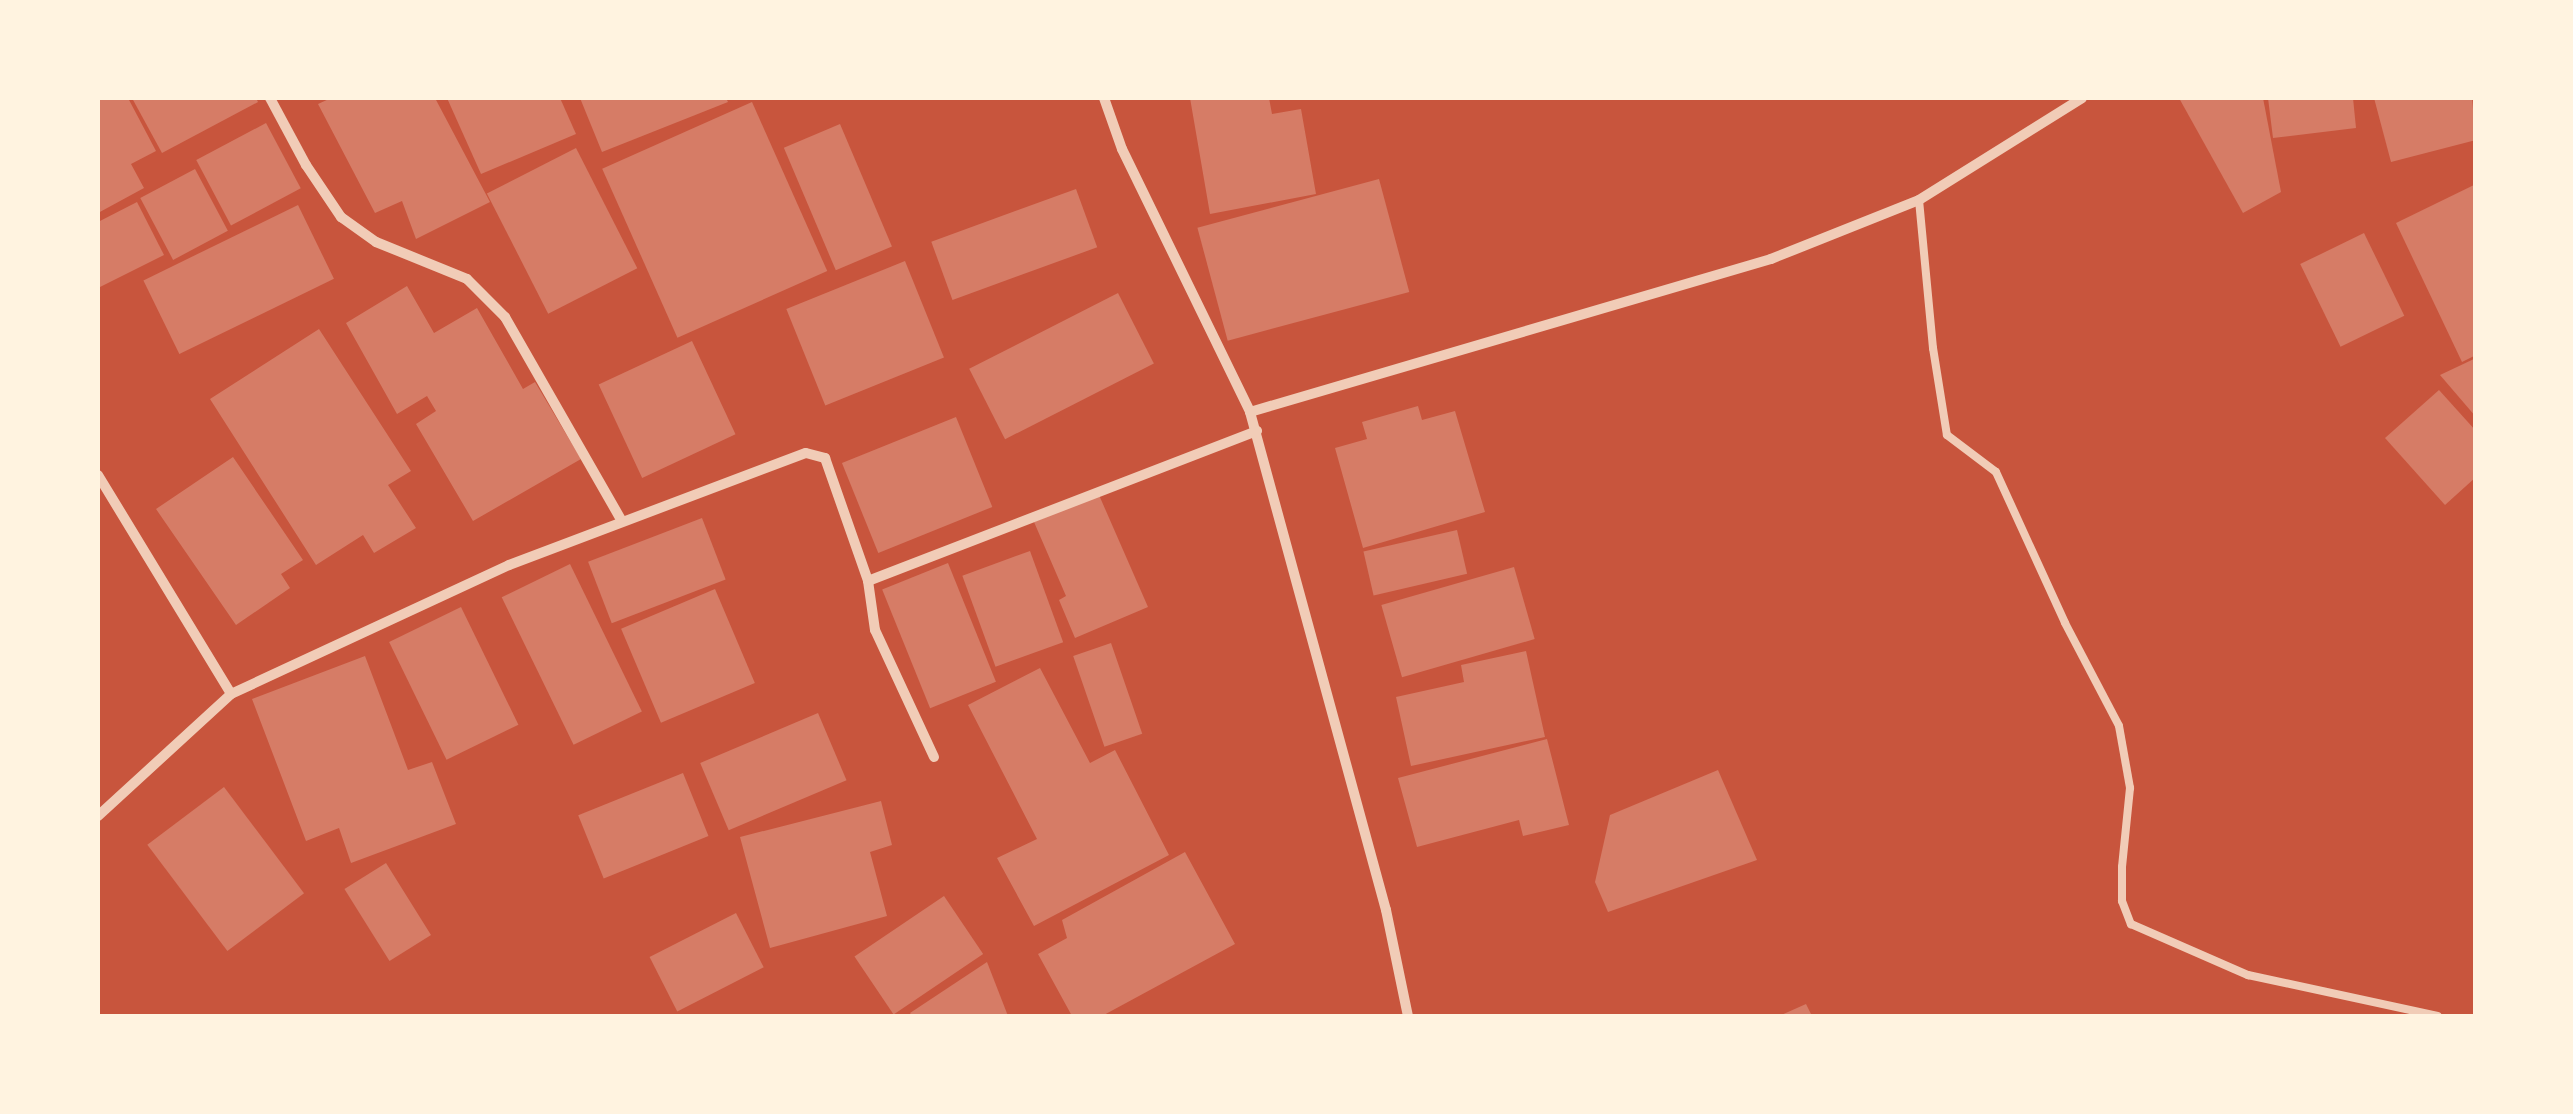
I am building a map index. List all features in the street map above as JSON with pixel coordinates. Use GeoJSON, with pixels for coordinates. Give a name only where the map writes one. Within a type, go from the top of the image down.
{"type":"FeatureCollection","features":[{"type":"Feature","properties":{"kind":"street"},"geometry":{"type":"LineString","coordinates":[[270,98],[306,165],[341,217],[376,242],[467,279],[505,317],[622,521]]}},
{"type":"Feature","properties":{"kind":"street"},"geometry":{"type":"LineString","coordinates":[[1104,98],[1122,149],[1250,412],[1386,910],[1408,1016]]}},
{"type":"Feature","properties":{"kind":"street"},"geometry":{"type":"LineString","coordinates":[[1250,412],[1771,259],[1919,200],[2082,98]]}},
{"type":"Feature","properties":{"kind":"street"},"geometry":{"type":"LineString","coordinates":[[868,581],[1256,431]]}},
{"type":"Feature","properties":{"kind":"street"},"geometry":{"type":"LineString","coordinates":[[98,816],[230,694],[509,565],[806,453],[825,458],[868,581],[875,630],[934,756]]}},
{"type":"Feature","properties":{"kind":"street"},"geometry":{"type":"LineString","coordinates":[[98,475],[230,694]]}},
{"type":"Feature","properties":{"kind":"lane"},"geometry":{"type":"LineString","coordinates":[[1919,200],[1933,348],[1947,435],[1996,472],[2064,623],[2119,726],[2130,788],[2122,900],[2131,924],[2248,974],[2438,1016]]}},
{"type":"Feature","properties":{"kind":"building"},"geometry":{"type":"Polygon","coordinates":[[[98,98],[128,98],[156,151],[131,164],[144,188],[98,213],[98,98]]]}},
{"type":"Feature","properties":{"kind":"building"},"geometry":{"type":"Polygon","coordinates":[[[132,98],[256,98],[258,102],[162,153],[132,98]]]}},
{"type":"Feature","properties":{"kind":"building"},"geometry":{"type":"Polygon","coordinates":[[[331,98],[435,98],[490,202],[416,239],[402,201],[375,213],[318,104],[331,98]]]}},
{"type":"Feature","properties":{"kind":"building"},"geometry":{"type":"Polygon","coordinates":[[[447,98],[560,98],[576,134],[481,174],[447,98]]]}},
{"type":"Feature","properties":{"kind":"building"},"geometry":{"type":"Polygon","coordinates":[[[580,98],[726,98],[728,102],[602,152],[580,98]]]}},
{"type":"Feature","properties":{"kind":"building"},"geometry":{"type":"Polygon","coordinates":[[[1190,98],[1269,98],[1272,114],[1301,109],[1316,194],[1210,214],[1190,98]]]}},
{"type":"Feature","properties":{"kind":"building"},"geometry":{"type":"Polygon","coordinates":[[[2179,98],[2263,98],[2281,192],[2243,213],[2179,98]]]}},
{"type":"Feature","properties":{"kind":"building"},"geometry":{"type":"Polygon","coordinates":[[[2268,98],[2353,98],[2356,128],[2273,138],[2268,98]]]}},
{"type":"Feature","properties":{"kind":"building"},"geometry":{"type":"Polygon","coordinates":[[[2374,98],[2472,98],[2476,140],[2391,162],[2374,98]]]}},
{"type":"Feature","properties":{"kind":"building"},"geometry":{"type":"Polygon","coordinates":[[[752,102],[827,271],[677,338],[602,169],[752,102]]]}},
{"type":"Feature","properties":{"kind":"building"},"geometry":{"type":"Polygon","coordinates":[[[266,123],[301,188],[231,225],[196,160],[266,123]]]}},
{"type":"Feature","properties":{"kind":"building"},"geometry":{"type":"Polygon","coordinates":[[[840,124],[892,246],[836,270],[784,148],[840,124]]]}},
{"type":"Feature","properties":{"kind":"building"},"geometry":{"type":"Polygon","coordinates":[[[576,148],[637,268],[548,314],[487,193],[576,148]]]}},
{"type":"Feature","properties":{"kind":"building"},"geometry":{"type":"Polygon","coordinates":[[[195,169],[228,231],[173,260],[140,198],[195,169]]]}},
{"type":"Feature","properties":{"kind":"building"},"geometry":{"type":"Polygon","coordinates":[[[1379,179],[1409,292],[1228,341],[1197,228],[1379,179]]]}},
{"type":"Feature","properties":{"kind":"building"},"geometry":{"type":"Polygon","coordinates":[[[2476,184],[2476,355],[2462,362],[2396,223],[2476,184]]]}},
{"type":"Feature","properties":{"kind":"building"},"geometry":{"type":"Polygon","coordinates":[[[1076,189],[1097,247],[952,300],[931,242],[1076,189]]]}},
{"type":"Feature","properties":{"kind":"building"},"geometry":{"type":"Polygon","coordinates":[[[137,202],[164,255],[100,287],[98,222],[137,202]]]}},
{"type":"Feature","properties":{"kind":"building"},"geometry":{"type":"Polygon","coordinates":[[[298,205],[334,279],[179,354],[143,280],[298,205]]]}},
{"type":"Feature","properties":{"kind":"building"},"geometry":{"type":"Polygon","coordinates":[[[2364,233],[2404,316],[2341,347],[2300,264],[2364,233]]]}},
{"type":"Feature","properties":{"kind":"building"},"geometry":{"type":"Polygon","coordinates":[[[905,261],[944,357],[825,405],[786,309],[905,261]]]}},
{"type":"Feature","properties":{"kind":"building"},"geometry":{"type":"Polygon","coordinates":[[[407,286],[434,333],[477,308],[523,389],[535,382],[581,459],[473,521],[416,424],[436,411],[427,396],[397,414],[346,323],[407,286]]]}},
{"type":"Feature","properties":{"kind":"building"},"geometry":{"type":"Polygon","coordinates":[[[1118,293],[1154,363],[1005,439],[969,369],[1118,293]]]}},
{"type":"Feature","properties":{"kind":"building"},"geometry":{"type":"Polygon","coordinates":[[[319,329],[411,471],[388,485],[416,528],[374,553],[363,535],[316,565],[210,399],[319,329]]]}},
{"type":"Feature","properties":{"kind":"building"},"geometry":{"type":"Polygon","coordinates":[[[692,341],[736,434],[642,478],[599,385],[692,341]]]}},
{"type":"Feature","properties":{"kind":"building"},"geometry":{"type":"Polygon","coordinates":[[[2476,358],[2476,417],[2440,375],[2476,358]]]}},
{"type":"Feature","properties":{"kind":"building"},"geometry":{"type":"Polygon","coordinates":[[[2439,390],[2476,431],[2476,477],[2445,505],[2385,438],[2439,390]]]}},
{"type":"Feature","properties":{"kind":"building"},"geometry":{"type":"Polygon","coordinates":[[[1418,406],[1422,420],[1455,411],[1485,512],[1363,548],[1335,448],[1367,439],[1362,422],[1418,406]]]}},
{"type":"Feature","properties":{"kind":"building"},"geometry":{"type":"Polygon","coordinates":[[[956,417],[992,507],[878,553],[842,463],[956,417]]]}},
{"type":"Feature","properties":{"kind":"building"},"geometry":{"type":"Polygon","coordinates":[[[233,457],[303,560],[281,574],[290,588],[236,625],[156,509],[233,457]]]}},
{"type":"Feature","properties":{"kind":"building"},"geometry":{"type":"Polygon","coordinates":[[[1099,495],[1148,607],[1075,638],[1059,600],[1066,596],[1034,522],[1099,495]]]}},
{"type":"Feature","properties":{"kind":"building"},"geometry":{"type":"Polygon","coordinates":[[[702,518],[726,580],[612,623],[588,562],[702,518]]]}},
{"type":"Feature","properties":{"kind":"building"},"geometry":{"type":"Polygon","coordinates":[[[1457,530],[1467,574],[1374,595],[1363,552],[1457,530]]]}},
{"type":"Feature","properties":{"kind":"building"},"geometry":{"type":"Polygon","coordinates":[[[1030,551],[1063,642],[996,667],[962,576],[1030,551]]]}},
{"type":"Feature","properties":{"kind":"building"},"geometry":{"type":"Polygon","coordinates":[[[948,563],[996,682],[930,708],[882,590],[948,563]]]}},
{"type":"Feature","properties":{"kind":"building"},"geometry":{"type":"Polygon","coordinates":[[[570,564],[642,711],[574,745],[502,597],[570,564]]]}},
{"type":"Feature","properties":{"kind":"building"},"geometry":{"type":"Polygon","coordinates":[[[1514,567],[1535,639],[1402,677],[1381,605],[1514,567]]]}},
{"type":"Feature","properties":{"kind":"building"},"geometry":{"type":"Polygon","coordinates":[[[715,589],[755,683],[661,723],[621,629],[715,589]]]}},
{"type":"Feature","properties":{"kind":"building"},"geometry":{"type":"Polygon","coordinates":[[[461,607],[518,725],[447,760],[389,642],[461,607]]]}},
{"type":"Feature","properties":{"kind":"building"},"geometry":{"type":"Polygon","coordinates":[[[1111,643],[1142,734],[1104,747],[1073,656],[1111,643]]]}},
{"type":"Feature","properties":{"kind":"building"},"geometry":{"type":"Polygon","coordinates":[[[1526,651],[1545,737],[1411,766],[1396,697],[1464,682],[1461,665],[1526,651]]]}},
{"type":"Feature","properties":{"kind":"building"},"geometry":{"type":"Polygon","coordinates":[[[365,656],[408,770],[432,762],[456,824],[351,863],[339,828],[306,841],[252,699],[365,656]]]}},
{"type":"Feature","properties":{"kind":"building"},"geometry":{"type":"Polygon","coordinates":[[[1040,668],[1090,763],[1115,750],[1169,855],[1034,926],[997,858],[1037,839],[968,705],[1040,668]]]}},
{"type":"Feature","properties":{"kind":"building"},"geometry":{"type":"Polygon","coordinates":[[[818,713],[847,780],[729,830],[700,763],[818,713]]]}},
{"type":"Feature","properties":{"kind":"building"},"geometry":{"type":"Polygon","coordinates":[[[1547,739],[1569,825],[1523,836],[1519,820],[1417,847],[1398,778],[1547,739]]]}},
{"type":"Feature","properties":{"kind":"building"},"geometry":{"type":"Polygon","coordinates":[[[1718,770],[1757,860],[1608,912],[1595,882],[1610,815],[1718,770]]]}},
{"type":"Feature","properties":{"kind":"building"},"geometry":{"type":"Polygon","coordinates":[[[683,773],[708,836],[604,878],[578,815],[683,773]]]}},
{"type":"Feature","properties":{"kind":"building"},"geometry":{"type":"Polygon","coordinates":[[[224,787],[304,893],[227,951],[147,845],[224,787]]]}},
{"type":"Feature","properties":{"kind":"building"},"geometry":{"type":"Polygon","coordinates":[[[881,801],[892,845],[870,852],[887,916],[770,948],[740,837],[881,801]]]}},
{"type":"Feature","properties":{"kind":"building"},"geometry":{"type":"Polygon","coordinates":[[[1185,852],[1235,944],[1102,1016],[1072,1016],[1038,954],[1067,938],[1062,920],[1185,852]]]}},
{"type":"Feature","properties":{"kind":"building"},"geometry":{"type":"Polygon","coordinates":[[[386,863],[431,935],[389,961],[344,889],[386,863]]]}},
{"type":"Feature","properties":{"kind":"building"},"geometry":{"type":"Polygon","coordinates":[[[944,896],[983,954],[894,1014],[854,956],[944,896]]]}},
{"type":"Feature","properties":{"kind":"building"},"geometry":{"type":"Polygon","coordinates":[[[736,913],[764,967],[677,1011],[650,957],[736,913]]]}},
{"type":"Feature","properties":{"kind":"building"},"geometry":{"type":"Polygon","coordinates":[[[987,962],[1008,1016],[912,1016],[910,1013],[987,962]]]}},
{"type":"Feature","properties":{"kind":"building"},"geometry":{"type":"Polygon","coordinates":[[[1806,1004],[1812,1016],[1779,1016],[1806,1004]]]}}]}
